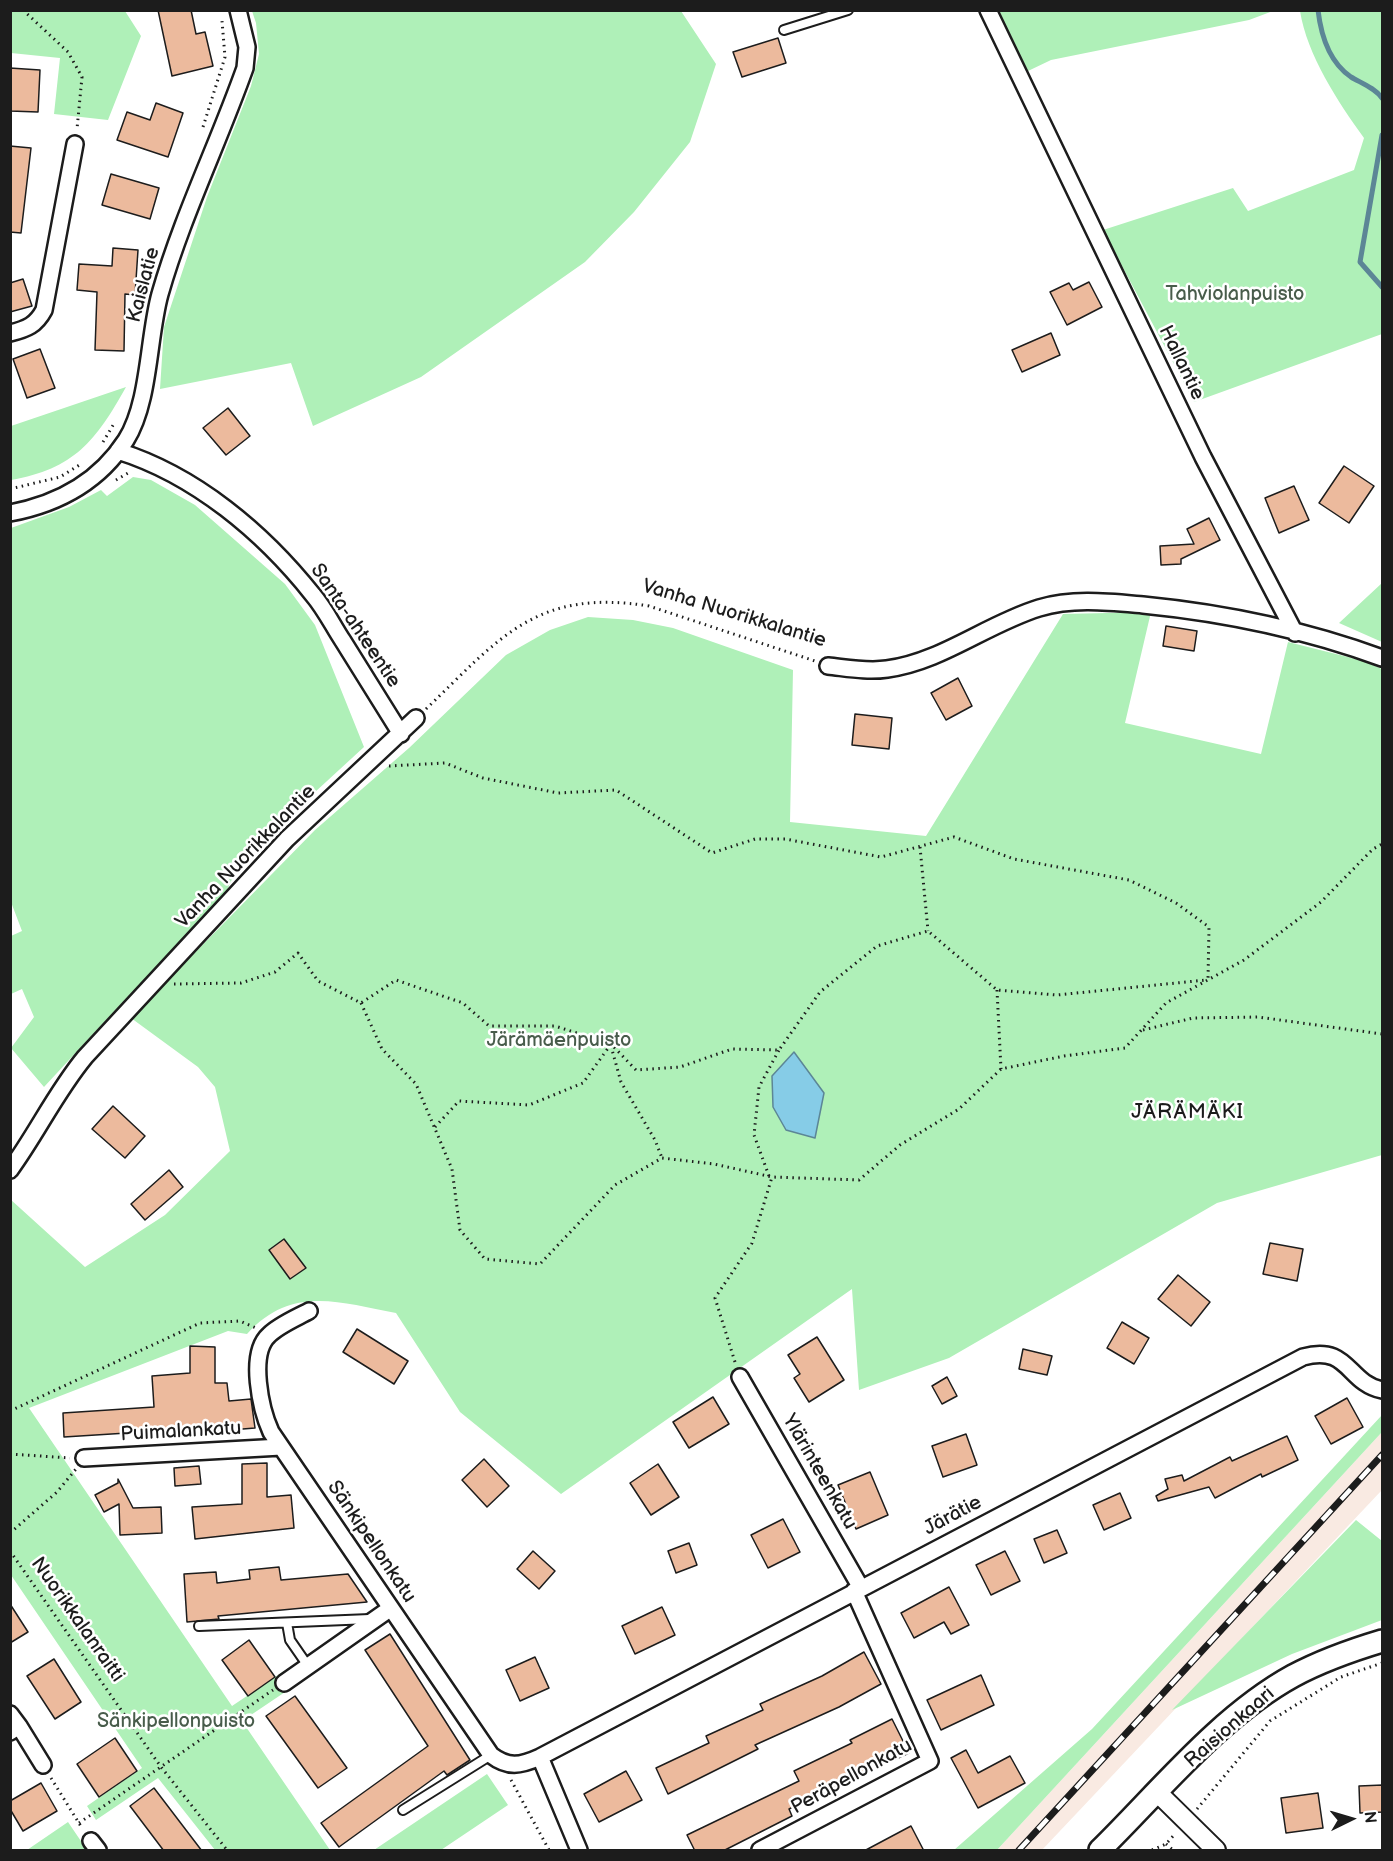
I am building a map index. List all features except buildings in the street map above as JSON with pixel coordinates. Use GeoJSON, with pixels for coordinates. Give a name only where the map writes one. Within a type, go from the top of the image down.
{"type":"FeatureCollection","features":[{"type":"Feature","properties":{"kind":"main road","name":"Raisionkaari"},"geometry":{"type":"LineString","coordinates":[[1100,1851],[1218,1732],[1264,1695],[1293,1676],[1322,1662],[1383,1641]]}},
{"type":"Feature","properties":{"kind":"street","name":"Kaislatie"},"geometry":{"type":"LineString","coordinates":[[10,513],[57,501],[77,490],[97,475],[127,438],[142,392],[163,286],[245,68],[247,47],[238,10]]}},
{"type":"Feature","properties":{"kind":"street","name":"Hallantie"},"geometry":{"type":"LineString","coordinates":[[988,10],[1203,457],[1295,633]]}},
{"type":"Feature","properties":{"kind":"street"},"geometry":{"type":"LineString","coordinates":[[10,333],[28,328],[38,322],[44,310],[75,144]]}},
{"type":"Feature","properties":{"kind":"street","name":"Santa-ahteentie"},"geometry":{"type":"LineString","coordinates":[[118,451],[147,460],[185,480],[229,512],[274,550],[315,597],[401,734]]}},
{"type":"Feature","properties":{"kind":"street","name":"Vanha Nuorikkalantie"},"geometry":{"type":"LineString","coordinates":[[828,666],[863,670],[909,664],[1040,608],[1074,602],[1102,601],[1219,614],[1383,658]]}},
{"type":"Feature","properties":{"kind":"street","name":"Vanha Nuorikkalantie"},"geometry":{"type":"LineString","coordinates":[[10,1170],[35,1136],[62,1085],[287,839],[367,767],[416,718]]}},
{"type":"Feature","properties":{"kind":"street"},"geometry":{"type":"LineString","coordinates":[[269,1334],[309,1311]]}},
{"type":"Feature","properties":{"kind":"street","name":"Sänkipellonkatu"},"geometry":{"type":"LineString","coordinates":[[269,1334],[260,1345],[258,1360],[260,1399],[271,1432],[496,1759]]}},
{"type":"Feature","properties":{"kind":"street","name":"Järätie"},"geometry":{"type":"LineString","coordinates":[[540,1758],[1303,1358],[1318,1353],[1333,1356],[1346,1362],[1369,1387],[1383,1390]]}},
{"type":"Feature","properties":{"kind":"street","name":"Ylärinteenkatu"},"geometry":{"type":"LineString","coordinates":[[740,1377],[858,1590]]}},
{"type":"Feature","properties":{"kind":"street","name":"Puimalankatu"},"geometry":{"type":"LineString","coordinates":[[84,1458],[281,1447]]}},
{"type":"Feature","properties":{"kind":"street","name":"Peräpellonkatu"},"geometry":{"type":"LineString","coordinates":[[760,1851],[930,1761],[858,1590]]}},
{"type":"Feature","properties":{"kind":"street"},"geometry":{"type":"LineString","coordinates":[[284,1683],[391,1608]]}},
{"type":"Feature","properties":{"kind":"street"},"geometry":{"type":"LineString","coordinates":[[13,1724],[43,1765]]}},
{"type":"Feature","properties":{"kind":"street"},"geometry":{"type":"LineString","coordinates":[[496,1759],[514,1766],[540,1758],[579,1851]]}},
{"type":"Feature","properties":{"kind":"street"},"geometry":{"type":"LineString","coordinates":[[1158,1793],[1216,1851]]}},
{"type":"Feature","properties":{"kind":"lane"},"geometry":{"type":"LineString","coordinates":[[784,30],[848,10]]}},
{"type":"Feature","properties":{"kind":"lane"},"geometry":{"type":"LineString","coordinates":[[199,1626],[375,1619]]}},
{"type":"Feature","properties":{"kind":"lane"},"geometry":{"type":"LineString","coordinates":[[287,1623],[290,1640],[308,1666]]}},
{"type":"Feature","properties":{"kind":"lane"},"geometry":{"type":"LineString","coordinates":[[403,1810],[496,1759]]}},
{"type":"Feature","properties":{"kind":"path"},"geometry":{"type":"LineString","coordinates":[[23,10],[68,51],[82,77],[75,144]]}},
{"type":"Feature","properties":{"kind":"path"},"geometry":{"type":"LineString","coordinates":[[10,489],[60,477],[84,461],[106,485],[110,485],[122,475],[135,470]]}},
{"type":"Feature","properties":{"kind":"path","name":"Vanha Nuorikkalantie"},"geometry":{"type":"LineString","coordinates":[[416,718],[498,640],[526,620],[590,602],[622,602],[649,606],[828,666]]}},
{"type":"Feature","properties":{"kind":"path"},"geometry":{"type":"LineString","coordinates":[[367,767],[445,763],[483,778],[558,793],[616,790],[712,853],[755,839],[784,839],[881,857],[954,837],[1014,859],[1129,880],[1176,903],[1209,927],[1208,980]]}},
{"type":"Feature","properties":{"kind":"path"},"geometry":{"type":"LineString","coordinates":[[153,984],[241,983],[275,972],[298,953],[318,981],[361,1003],[382,1049],[416,1084],[452,1169],[460,1230],[485,1259],[540,1264],[615,1185],[662,1158],[714,1164],[770,1177],[859,1180],[900,1145],[959,1109],[1002,1069],[1064,1056],[1125,1048],[1166,1003],[1244,960],[1321,902],[1373,849],[1383,844]]}},
{"type":"Feature","properties":{"kind":"path"},"geometry":{"type":"LineString","coordinates":[[920,847],[928,931],[997,990],[1057,995],[1208,980]]}},
{"type":"Feature","properties":{"kind":"path"},"geometry":{"type":"LineString","coordinates":[[740,1377],[715,1298],[752,1243],[770,1177],[754,1136],[759,1087],[778,1050],[820,992],[878,946],[928,931]]}},
{"type":"Feature","properties":{"kind":"path"},"geometry":{"type":"LineString","coordinates":[[361,1003],[396,980],[463,1003],[489,1026],[555,1026],[611,1044],[636,1070],[680,1066],[732,1049],[778,1050]]}},
{"type":"Feature","properties":{"kind":"path"},"geometry":{"type":"LineString","coordinates":[[997,990],[1002,1069]]}},
{"type":"Feature","properties":{"kind":"path"},"geometry":{"type":"LineString","coordinates":[[1142,1030],[1193,1018],[1258,1017],[1383,1034]]}},
{"type":"Feature","properties":{"kind":"path"},"geometry":{"type":"LineString","coordinates":[[435,1126],[459,1101],[529,1106],[583,1083],[611,1044]]}},
{"type":"Feature","properties":{"kind":"path"},"geometry":{"type":"LineString","coordinates":[[611,1044],[621,1082],[655,1140],[662,1158]]}},
{"type":"Feature","properties":{"kind":"path"},"geometry":{"type":"LineString","coordinates":[[10,1411],[200,1323],[240,1321],[269,1334]]}},
{"type":"Feature","properties":{"kind":"path"},"geometry":{"type":"LineString","coordinates":[[10,1454],[84,1458]]}},
{"type":"Feature","properties":{"kind":"path"},"geometry":{"type":"LineString","coordinates":[[10,1533],[57,1492],[84,1458]]}},
{"type":"Feature","properties":{"kind":"path","name":"Nuorikkalanraitti"},"geometry":{"type":"LineString","coordinates":[[10,1551],[161,1767],[227,1851]]}},
{"type":"Feature","properties":{"kind":"path"},"geometry":{"type":"LineString","coordinates":[[1152,1851],[1166,1844],[1187,1822],[1240,1754],[1270,1721],[1341,1677],[1383,1663]]}},
{"type":"Feature","properties":{"kind":"path"},"geometry":{"type":"LineString","coordinates":[[79,1823],[284,1683]]}},
{"type":"Feature","properties":{"kind":"path"},"geometry":{"type":"LineString","coordinates":[[496,1759],[549,1851]]}},
{"type":"Feature","properties":{"kind":"path"},"geometry":{"type":"LineString","coordinates":[[43,1765],[95,1846]]}},
{"type":"Feature","properties":{"kind":"path"},"geometry":{"type":"LineString","coordinates":[[1166,1844],[1173,1851]]}},
{"type":"Feature","properties":{"kind":"shaded area"},"geometry":{"type":"Polygon","coordinates":[[[1382,1432],[1382,1490],[1042,1850],[997,1850],[1382,1432]]]}},
{"type":"Feature","properties":{"kind":"green space"},"geometry":{"type":"Polygon","coordinates":[[[11,10],[125,11],[141,36],[108,120],[54,114],[60,58],[11,53],[11,10]]]}},
{"type":"Feature","properties":{"kind":"green space"},"geometry":{"type":"Polygon","coordinates":[[[252,11],[681,11],[716,64],[690,142],[634,212],[585,262],[421,377],[313,426],[291,363],[160,389],[164,327],[207,197],[251,86],[259,54],[256,23],[252,11]]]}},
{"type":"Feature","properties":{"kind":"green space"},"geometry":{"type":"Polygon","coordinates":[[[999,11],[1273,11],[1249,20],[1051,60],[1028,71],[999,11]]]}},
{"type":"Feature","properties":{"kind":"green space","name":"Tahviolanpuisto"},"geometry":{"type":"Polygon","coordinates":[[[1300,11],[1382,11],[1382,334],[1194,402],[1103,230],[1233,188],[1248,211],[1354,170],[1364,138],[1334,94],[1316,61],[1300,11]]]}},
{"type":"Feature","properties":{"kind":"green space"},"geometry":{"type":"Polygon","coordinates":[[[126,387],[104,423],[81,450],[51,468],[11,480],[11,426],[126,387]]]}},
{"type":"Feature","properties":{"kind":"green space"},"geometry":{"type":"Polygon","coordinates":[[[133,477],[151,480],[195,505],[285,584],[315,625],[364,747],[240,861],[213,922],[145,985],[132,992],[44,1087],[11,1048],[34,1017],[22,989],[11,994],[11,936],[22,931],[11,902],[11,528],[69,507],[101,490],[107,496],[133,477]]]}},
{"type":"Feature","properties":{"kind":"green space"},"geometry":{"type":"Polygon","coordinates":[[[1382,583],[1382,642],[1339,623],[1382,583]]]}},
{"type":"Feature","properties":{"kind":"green space","name":"Järämäenpuisto"},"geometry":{"type":"Polygon","coordinates":[[[1151,612],[1125,723],[1261,754],[1288,642],[1364,661],[1382,669],[1382,1155],[1217,1203],[949,1358],[859,1390],[852,1289],[561,1494],[460,1412],[396,1313],[355,1305],[317,1301],[281,1308],[247,1334],[228,1331],[29,1408],[232,1706],[284,1671],[294,1686],[242,1721],[330,1850],[215,1850],[158,1778],[96,1820],[87,1806],[142,1768],[11,1575],[10,1199],[85,1267],[165,1215],[230,1151],[215,1087],[198,1067],[131,1018],[315,830],[409,748],[506,655],[550,630],[588,617],[633,620],[673,628],[793,670],[790,822],[926,836],[1063,614],[1151,612]]]}},
{"type":"Feature","properties":{"kind":"green space"},"geometry":{"type":"Polygon","coordinates":[[[1382,1415],[1382,1432],[997,1850],[954,1850],[1092,1729],[1382,1415]]]}},
{"type":"Feature","properties":{"kind":"green space"},"geometry":{"type":"Polygon","coordinates":[[[1356,1520],[1382,1541],[1382,1620],[1292,1654],[1172,1710],[1356,1520]]]}},
{"type":"Feature","properties":{"kind":"green space"},"geometry":{"type":"Polygon","coordinates":[[[487,1774],[508,1805],[441,1850],[374,1850],[487,1774]]]}},
{"type":"Feature","properties":{"kind":"green space"},"geometry":{"type":"Polygon","coordinates":[[[68,1822],[87,1850],[27,1850],[68,1822]]]}},
{"type":"Feature","properties":{"kind":"water"},"geometry":{"type":"Polygon","coordinates":[[[794,1052],[824,1093],[815,1138],[786,1130],[773,1107],[772,1076],[794,1052]]]}},
{"type":"Feature","properties":{"kind":"waterway"},"geometry":{"type":"LineString","coordinates":[[1318,10],[1327,48],[1337,64],[1343,71],[1382,98]]}},
{"type":"Feature","properties":{"kind":"waterway"},"geometry":{"type":"LineString","coordinates":[[1382,135],[1360,262],[1382,287]]}},
{"type":"Feature","properties":{"kind":"railway"},"geometry":{"type":"LineString","coordinates":[[1019,1850],[1382,1455]]}},
{"type":"Feature","properties":{"kind":"district","name":"JÄRÄMÄKI"},"geometry":{"type":"Point","coordinates":[1188,1113]}},
{"type":"Feature","properties":{"kind":"park label","name":"Sänkipellonpuisto"},"geometry":{"type":"Point","coordinates":[176,1722]}}]}
